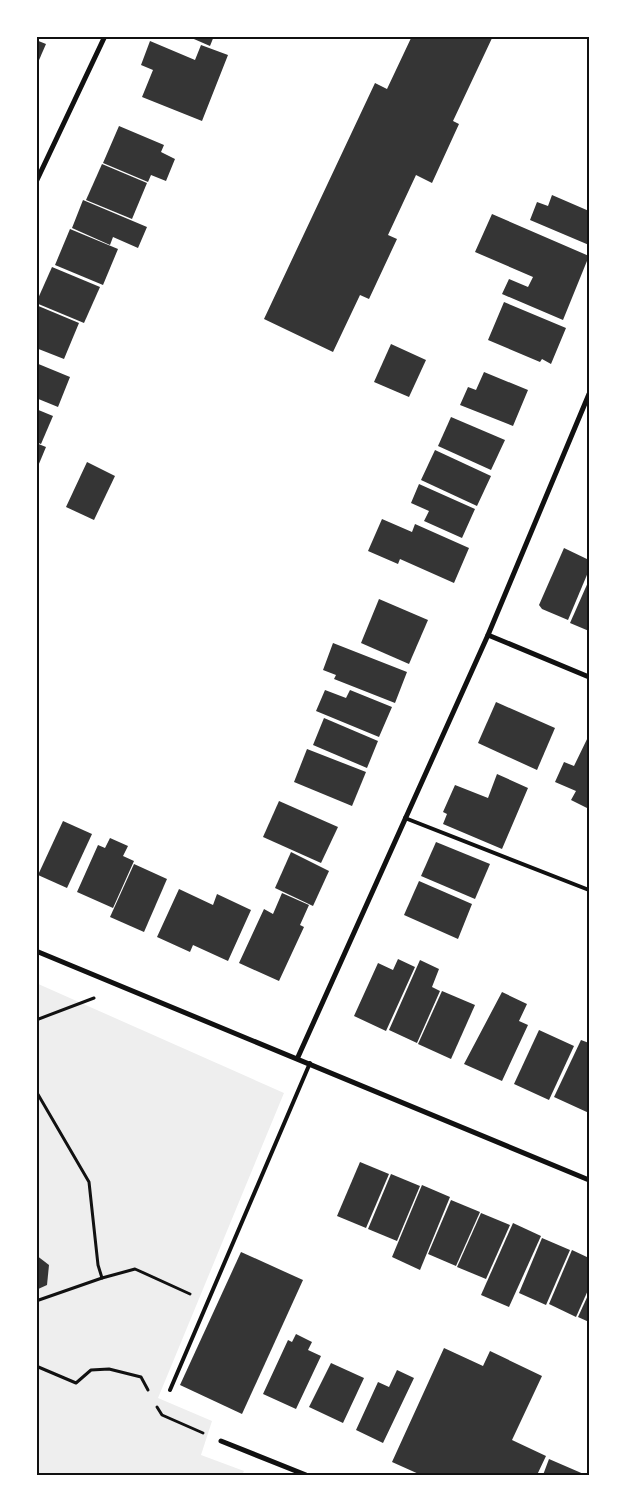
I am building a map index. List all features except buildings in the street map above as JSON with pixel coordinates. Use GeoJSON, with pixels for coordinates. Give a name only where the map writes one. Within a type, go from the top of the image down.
{"type":"FeatureCollection","features":[{"type":"Feature","properties":{"kind":"street"},"geometry":{"type":"LineString","coordinates":[[36,182],[105,36]]}},
{"type":"Feature","properties":{"kind":"street"},"geometry":{"type":"LineString","coordinates":[[298,1058],[488,635],[589,394]]}},
{"type":"Feature","properties":{"kind":"street"},"geometry":{"type":"LineString","coordinates":[[488,635],[589,677]]}},
{"type":"Feature","properties":{"kind":"street"},"geometry":{"type":"LineString","coordinates":[[36,950],[122,988],[298,1058],[589,1180]]}},
{"type":"Feature","properties":{"kind":"street"},"geometry":{"type":"LineString","coordinates":[[221,1440],[306,1475]]}},
{"type":"Feature","properties":{"kind":"lane"},"geometry":{"type":"LineString","coordinates":[[405,818],[589,890]]}},
{"type":"Feature","properties":{"kind":"lane"},"geometry":{"type":"LineString","coordinates":[[170,1390],[310,1063]]}},
{"type":"Feature","properties":{"kind":"path"},"geometry":{"type":"LineString","coordinates":[[36,1020],[122,988]]}},
{"type":"Feature","properties":{"kind":"path"},"geometry":{"type":"LineString","coordinates":[[36,1091],[89,1182],[98,1265],[102,1278]]}},
{"type":"Feature","properties":{"kind":"path"},"geometry":{"type":"LineString","coordinates":[[36,1301],[102,1278],[135,1269],[209,1302]]}},
{"type":"Feature","properties":{"kind":"path"},"geometry":{"type":"LineString","coordinates":[[36,1366],[76,1383],[91,1370],[109,1368],[141,1378],[149,1392]]}},
{"type":"Feature","properties":{"kind":"path"},"geometry":{"type":"LineString","coordinates":[[154,1400],[162,1415],[221,1440]]}},
{"type":"Feature","properties":{"kind":"shaded area"},"geometry":{"type":"Polygon","coordinates":[[[36,983],[284,1093],[158,1398],[212,1421],[201,1455],[244,1471],[242,1475],[36,1475],[36,983]]]}}]}
